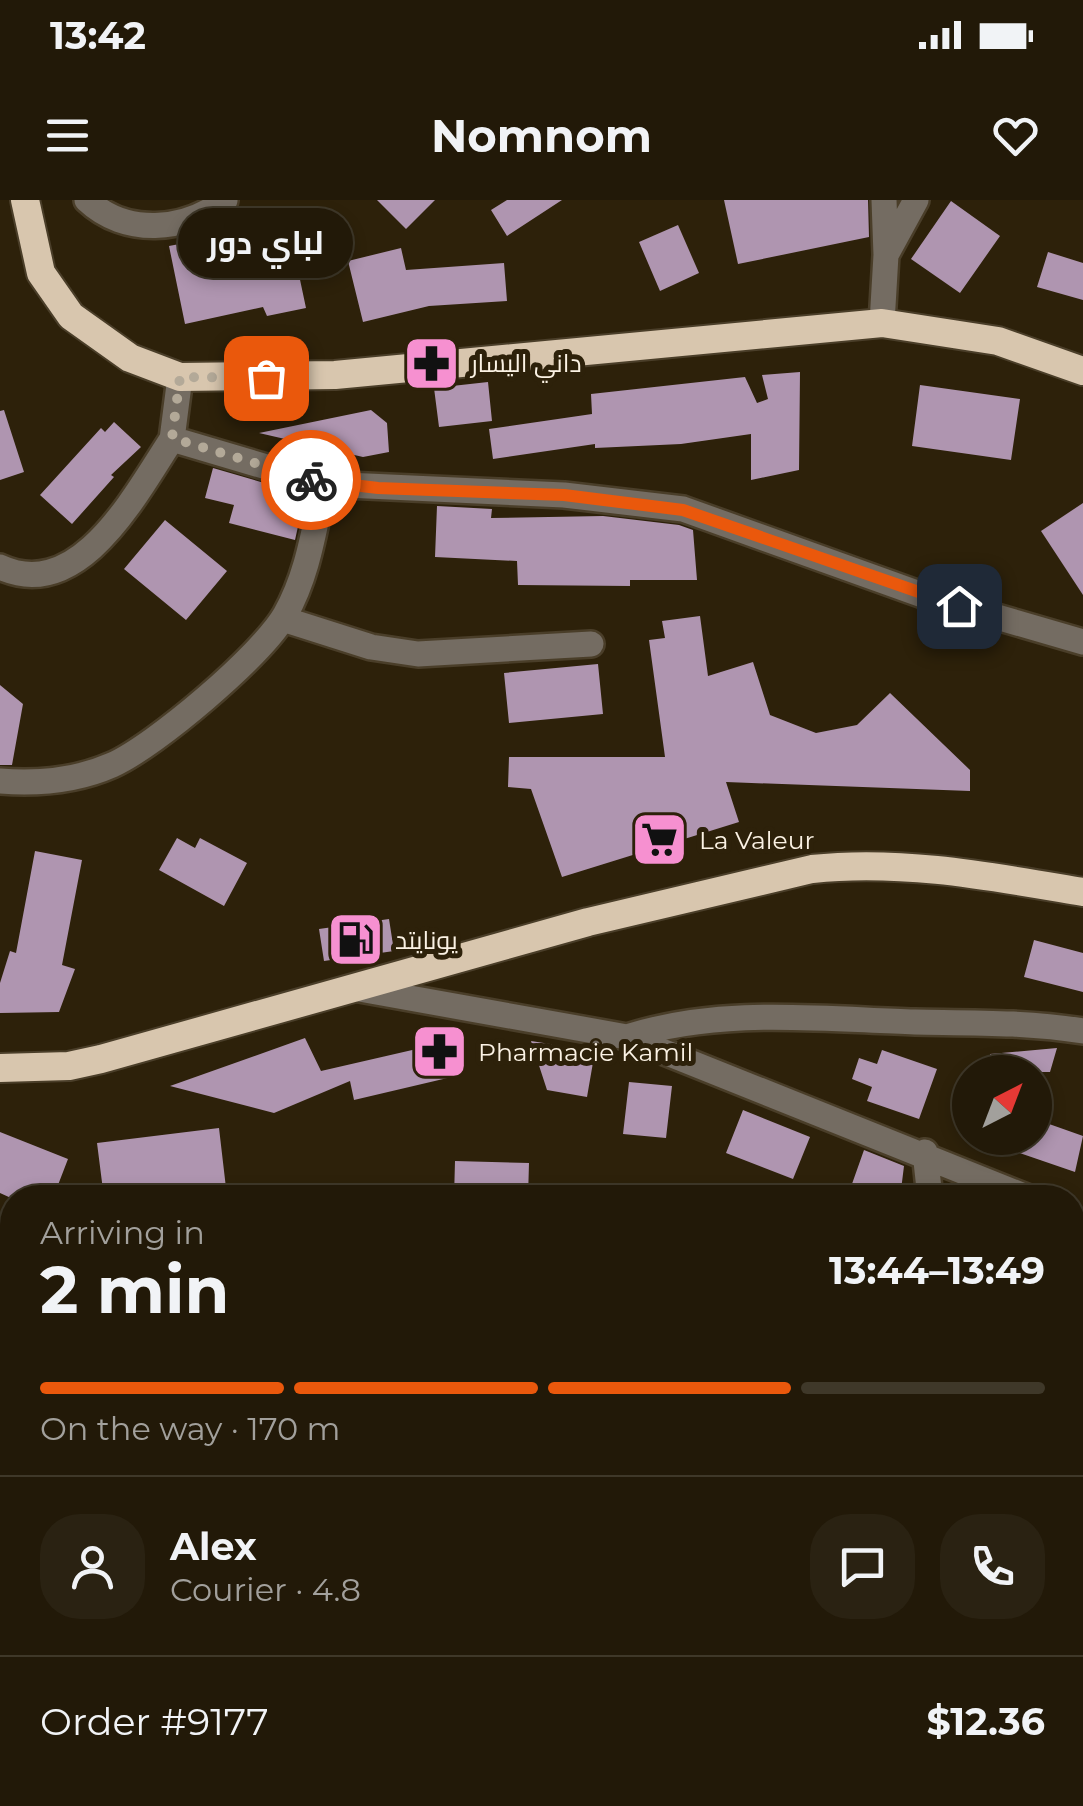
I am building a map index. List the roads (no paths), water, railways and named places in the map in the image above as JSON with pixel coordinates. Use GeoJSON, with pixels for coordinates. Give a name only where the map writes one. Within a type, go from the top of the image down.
{"type":"FeatureCollection","features":[{"type":"Feature","properties":{"kind":"highway"},"geometry":{"type":"LineString","coordinates":[[25,200],[41,273],[71,316],[130,358],[180,377],[334,376],[882,323],[998,341],[1083,371]]}},
{"type":"Feature","properties":{"kind":"highway"},"geometry":{"type":"LineString","coordinates":[[0,1068],[69,1066],[101,1059],[588,922],[812,869],[845,866],[953,872],[1083,892]]}},
{"type":"Feature","properties":{"kind":"street"},"geometry":{"type":"LineString","coordinates":[[87,200],[110,218],[150,226],[219,202]]}},
{"type":"Feature","properties":{"kind":"street"},"geometry":{"type":"LineString","coordinates":[[882,323],[884,200]]}},
{"type":"Feature","properties":{"kind":"street"},"geometry":{"type":"LineString","coordinates":[[886,255],[916,200]]}},
{"type":"Feature","properties":{"kind":"street"},"geometry":{"type":"LineString","coordinates":[[0,567],[33,576],[83,555],[132,499],[172,438],[180,377]]}},
{"type":"Feature","properties":{"kind":"street"},"geometry":{"type":"LineString","coordinates":[[172,438],[324,484],[564,495],[683,510],[928,597],[1083,642]]}},
{"type":"Feature","properties":{"kind":"street"},"geometry":{"type":"LineString","coordinates":[[0,781],[61,781],[115,764],[208,694],[283,619],[308,563],[324,484]]}},
{"type":"Feature","properties":{"kind":"street"},"geometry":{"type":"LineString","coordinates":[[283,619],[371,647],[418,654],[591,644]]}},
{"type":"Feature","properties":{"kind":"street"},"geometry":{"type":"LineString","coordinates":[[354,988],[627,1036],[1000,1185]]}},
{"type":"Feature","properties":{"kind":"street"},"geometry":{"type":"LineString","coordinates":[[627,1036],[674,1024],[741,1017],[1008,1023],[1083,1030]]}},
{"type":"Feature","properties":{"kind":"street"},"geometry":{"type":"LineString","coordinates":[[925,1152],[929,1185]]}},
{"type":"Feature","properties":{"kind":"place","name":"داني اليسار"},"geometry":{"type":"Point","coordinates":[432,363]}},
{"type":"Feature","properties":{"kind":"place","name":"لباي دور"},"geometry":{"type":"Point","coordinates":[266,378]}},
{"type":"Feature","properties":{"kind":"place","name":"La Valeur"},"geometry":{"type":"Point","coordinates":[660,840]}},
{"type":"Feature","properties":{"kind":"place","name":"يونايتد"},"geometry":{"type":"Point","coordinates":[356,940]}},
{"type":"Feature","properties":{"kind":"place","name":"Pharmacie Kamil"},"geometry":{"type":"Point","coordinates":[439,1052]}}]}
